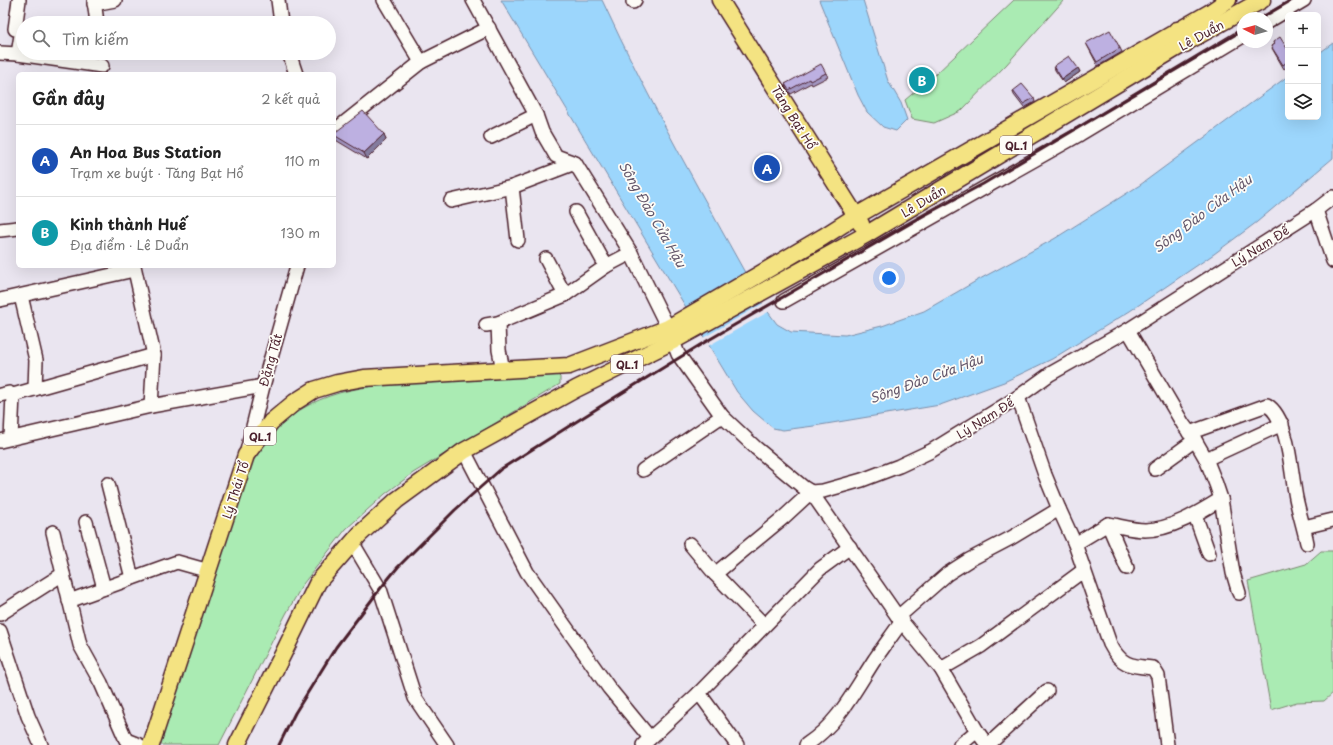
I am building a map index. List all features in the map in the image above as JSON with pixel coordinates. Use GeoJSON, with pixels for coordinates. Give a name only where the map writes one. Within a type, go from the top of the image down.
{"type":"FeatureCollection","features":[{"type":"Feature","properties":{"kind":"main road","name":"Tăng Bạt Hổ"},"geometry":{"type":"LineString","coordinates":[[720,0],[867,234]]}},
{"type":"Feature","properties":{"kind":"main road","name":"Lê Duẩn"},"geometry":{"type":"LineString","coordinates":[[569,366],[674,333],[769,288],[867,234],[1181,37],[1209,13],[1228,0]]}},
{"type":"Feature","properties":{"kind":"main road","name":"Lê Duẩn"},"geometry":{"type":"LineString","coordinates":[[576,389],[674,333],[763,273],[856,216],[1181,37],[1262,0]]}},
{"type":"Feature","properties":{"kind":"main road","name":"Lý Thái Tổ"},"geometry":{"type":"LineString","coordinates":[[151,745],[246,455],[271,422],[295,402],[314,390],[337,383],[364,378],[569,366]]}},
{"type":"Feature","properties":{"kind":"main road"},"geometry":{"type":"LineString","coordinates":[[569,366],[576,389]]}},
{"type":"Feature","properties":{"kind":"main road","name":"QL.1"},"geometry":{"type":"LineString","coordinates":[[237,745],[318,582],[352,542],[397,500],[464,451],[576,389]]}},
{"type":"Feature","properties":{"kind":"street"},"geometry":{"type":"LineString","coordinates":[[17,16],[19,0]]}},
{"type":"Feature","properties":{"kind":"street"},"geometry":{"type":"LineString","coordinates":[[96,16],[94,2],[115,0]]}},
{"type":"Feature","properties":{"kind":"street"},"geometry":{"type":"LineString","coordinates":[[278,0],[280,16]]}},
{"type":"Feature","properties":{"kind":"street"},"geometry":{"type":"LineString","coordinates":[[384,0],[421,62]]}},
{"type":"Feature","properties":{"kind":"street"},"geometry":{"type":"LineString","coordinates":[[473,0],[536,115],[542,132],[556,156],[575,162],[631,253],[674,333],[681,357],[722,416],[756,448],[803,488],[811,492],[900,619],[941,669],[977,731],[987,745],[1047,691]]}},
{"type":"Feature","properties":{"kind":"street"},"geometry":{"type":"LineString","coordinates":[[1273,18],[1304,0]]}},
{"type":"Feature","properties":{"kind":"street"},"geometry":{"type":"LineString","coordinates":[[336,129],[421,62],[489,28]]}},
{"type":"Feature","properties":{"kind":"street"},"geometry":{"type":"LineString","coordinates":[[784,301],[1086,130],[1237,40]]}},
{"type":"Feature","properties":{"kind":"street"},"geometry":{"type":"LineString","coordinates":[[0,53],[16,54]]}},
{"type":"Feature","properties":{"kind":"street"},"geometry":{"type":"LineString","coordinates":[[68,60],[102,64]]}},
{"type":"Feature","properties":{"kind":"street"},"geometry":{"type":"LineString","coordinates":[[291,60],[295,72]]}},
{"type":"Feature","properties":{"kind":"street"},"geometry":{"type":"LineString","coordinates":[[491,137],[536,115]]}},
{"type":"Feature","properties":{"kind":"street"},"geometry":{"type":"LineString","coordinates":[[451,201],[512,187],[575,162]]}},
{"type":"Feature","properties":{"kind":"street"},"geometry":{"type":"LineString","coordinates":[[512,187],[518,240]]}},
{"type":"Feature","properties":{"kind":"street","name":"Lý Nam Đế"},"geometry":{"type":"LineString","coordinates":[[811,492],[823,491],[862,480],[899,466],[931,451],[1018,397],[1050,374],[1128,330],[1333,198]]}},
{"type":"Feature","properties":{"kind":"street"},"geometry":{"type":"LineString","coordinates":[[1316,210],[1333,261]]}},
{"type":"Feature","properties":{"kind":"street"},"geometry":{"type":"LineString","coordinates":[[576,212],[606,266]]}},
{"type":"Feature","properties":{"kind":"street"},"geometry":{"type":"LineString","coordinates":[[0,230],[16,228]]}},
{"type":"Feature","properties":{"kind":"street"},"geometry":{"type":"LineString","coordinates":[[503,370],[492,324],[565,295],[606,266],[631,253]]}},
{"type":"Feature","properties":{"kind":"street"},"geometry":{"type":"LineString","coordinates":[[546,258],[565,295]]}},
{"type":"Feature","properties":{"kind":"street"},"geometry":{"type":"LineString","coordinates":[[0,300],[134,268],[154,355],[151,406]]}},
{"type":"Feature","properties":{"kind":"street","name":"Đặng Tất"},"geometry":{"type":"LineString","coordinates":[[246,455],[263,386],[296,268]]}},
{"type":"Feature","properties":{"kind":"street"},"geometry":{"type":"LineString","coordinates":[[21,296],[36,360],[36,389]]}},
{"type":"Feature","properties":{"kind":"street"},"geometry":{"type":"LineString","coordinates":[[1128,330],[1206,459],[1221,499],[1233,573],[1239,593]]}},
{"type":"Feature","properties":{"kind":"street"},"geometry":{"type":"LineString","coordinates":[[154,355],[36,389],[6,395],[6,439],[151,406],[263,386]]}},
{"type":"Feature","properties":{"kind":"street"},"geometry":{"type":"LineString","coordinates":[[1018,397],[1045,475],[1075,544],[1114,653],[1120,660],[1128,665],[1153,668],[1158,676],[1168,745]]}},
{"type":"Feature","properties":{"kind":"street"},"geometry":{"type":"LineString","coordinates":[[1155,469],[1192,437],[1267,406],[1273,409],[1282,424],[1290,459],[1296,498],[1307,543]]}},
{"type":"Feature","properties":{"kind":"street"},"geometry":{"type":"LineString","coordinates":[[643,470],[722,416]]}},
{"type":"Feature","properties":{"kind":"street"},"geometry":{"type":"LineString","coordinates":[[1206,459],[1282,424]]}},
{"type":"Feature","properties":{"kind":"street"},"geometry":{"type":"LineString","coordinates":[[464,451],[528,572],[647,742],[699,693],[820,569],[850,547]]}},
{"type":"Feature","properties":{"kind":"street"},"geometry":{"type":"LineString","coordinates":[[108,484],[132,578]]}},
{"type":"Feature","properties":{"kind":"street"},"geometry":{"type":"LineString","coordinates":[[715,574],[784,517],[811,492]]}},
{"type":"Feature","properties":{"kind":"street"},"geometry":{"type":"LineString","coordinates":[[1075,544],[1108,524],[1145,530],[1162,528],[1195,515],[1221,499]]}},
{"type":"Feature","properties":{"kind":"street"},"geometry":{"type":"LineString","coordinates":[[806,745],[818,737],[832,724],[900,619],[947,574],[1059,509]]}},
{"type":"Feature","properties":{"kind":"street"},"geometry":{"type":"LineString","coordinates":[[1195,515],[1209,554]]}},
{"type":"Feature","properties":{"kind":"street"},"geometry":{"type":"LineString","coordinates":[[1304,527],[1333,520]]}},
{"type":"Feature","properties":{"kind":"street"},"geometry":{"type":"LineString","coordinates":[[86,522],[104,588]]}},
{"type":"Feature","properties":{"kind":"street"},"geometry":{"type":"LineString","coordinates":[[1108,524],[1127,568]]}},
{"type":"Feature","properties":{"kind":"street"},"geometry":{"type":"LineString","coordinates":[[53,532],[80,646],[101,683],[121,743],[139,745]]}},
{"type":"Feature","properties":{"kind":"street"},"geometry":{"type":"LineString","coordinates":[[352,542],[380,589],[415,698],[447,745]]}},
{"type":"Feature","properties":{"kind":"street"},"geometry":{"type":"LineString","coordinates":[[690,544],[715,574],[764,625]]}},
{"type":"Feature","properties":{"kind":"street"},"geometry":{"type":"LineString","coordinates":[[69,601],[177,562],[209,571]]}},
{"type":"Feature","properties":{"kind":"street"},"geometry":{"type":"LineString","coordinates":[[941,669],[981,646],[1084,570]]}},
{"type":"Feature","properties":{"kind":"street"},"geometry":{"type":"LineString","coordinates":[[0,614],[63,574]]}},
{"type":"Feature","properties":{"kind":"street"},"geometry":{"type":"LineString","coordinates":[[0,631],[28,716],[42,745]]}},
{"type":"Feature","properties":{"kind":"street"},"geometry":{"type":"LineString","coordinates":[[699,693],[737,745]]}},
{"type":"Feature","properties":{"kind":"street"},"geometry":{"type":"LineString","coordinates":[[960,745],[977,731]]}},
{"type":"Feature","properties":{"kind":"green space"},"geometry":{"type":"Polygon","coordinates":[[[1014,0],[1064,0],[1006,65],[961,111],[934,123],[912,119],[905,100],[936,74],[1014,0]]]}},
{"type":"Feature","properties":{"kind":"green space"},"geometry":{"type":"Polygon","coordinates":[[[556,373],[560,377],[560,384],[413,473],[385,494],[346,529],[303,584],[219,745],[156,745],[250,467],[267,439],[274,431],[291,416],[310,404],[350,390],[393,384],[556,373]]]}},
{"type":"Feature","properties":{"kind":"green space"},"geometry":{"type":"Polygon","coordinates":[[[1321,551],[1333,551],[1333,693],[1324,701],[1297,702],[1271,710],[1248,581],[1306,564],[1321,551]]]}},
{"type":"Feature","properties":{"kind":"water","name":"Sông Đào Cửa Hậu"},"geometry":{"type":"Polygon","coordinates":[[[501,0],[602,0],[659,116],[763,305],[777,324],[791,332],[845,335],[882,326],[924,311],[1054,239],[1140,185],[1285,78],[1285,120],[1321,120],[1321,52],[1333,43],[1333,158],[1257,222],[1214,254],[1130,311],[1052,359],[1004,382],[940,405],[783,430],[773,428],[753,411],[737,392],[501,0]]]}},
{"type":"Feature","properties":{"kind":"water"},"geometry":{"type":"Polygon","coordinates":[[[819,0],[863,0],[888,81],[901,103],[907,120],[896,131],[883,127],[867,112],[858,95],[819,0]]]}},
{"type":"Feature","properties":{"kind":"pier"},"geometry":{"type":"Polygon","coordinates":[[[764,303],[770,311],[708,346],[703,338],[764,303]]]}},
{"type":"Feature","properties":{"kind":"building"},"geometry":{"type":"Polygon","coordinates":[[[1110,30],[1120,48],[1097,62],[1086,43],[1110,30]]]}},
{"type":"Feature","properties":{"kind":"building"},"geometry":{"type":"Polygon","coordinates":[[[1280,37],[1285,45],[1285,63],[1283,65],[1272,48],[1274,44],[1273,42],[1280,37]]]}},
{"type":"Feature","properties":{"kind":"building"},"geometry":{"type":"Polygon","coordinates":[[[1069,56],[1078,68],[1062,79],[1054,66],[1069,56]]]}},
{"type":"Feature","properties":{"kind":"building"},"geometry":{"type":"Polygon","coordinates":[[[821,64],[826,73],[810,81],[809,79],[789,90],[785,84],[821,64]]]}},
{"type":"Feature","properties":{"kind":"building"},"geometry":{"type":"Polygon","coordinates":[[[1022,84],[1034,98],[1023,104],[1013,91],[1022,84]]]}},
{"type":"Feature","properties":{"kind":"building"},"geometry":{"type":"Polygon","coordinates":[[[363,111],[384,134],[364,153],[336,136],[337,131],[363,111]]]}},
{"type":"Feature","properties":{"kind":"railway"},"geometry":{"type":"LineString","coordinates":[[1271,12],[1292,0]]}},
{"type":"Feature","properties":{"kind":"railway"},"geometry":{"type":"LineString","coordinates":[[279,745],[295,713],[336,647],[380,589],[398,567],[455,510],[501,469],[700,345],[923,216],[983,184],[1237,34]]}},
{"type":"Feature","properties":{"kind":"place","name":"Kinh thành Huế"},"geometry":{"type":"Point","coordinates":[922,80]}},
{"type":"Feature","properties":{"kind":"place","name":"An Hoa Bus Station"},"geometry":{"type":"Point","coordinates":[767,168]}}]}
